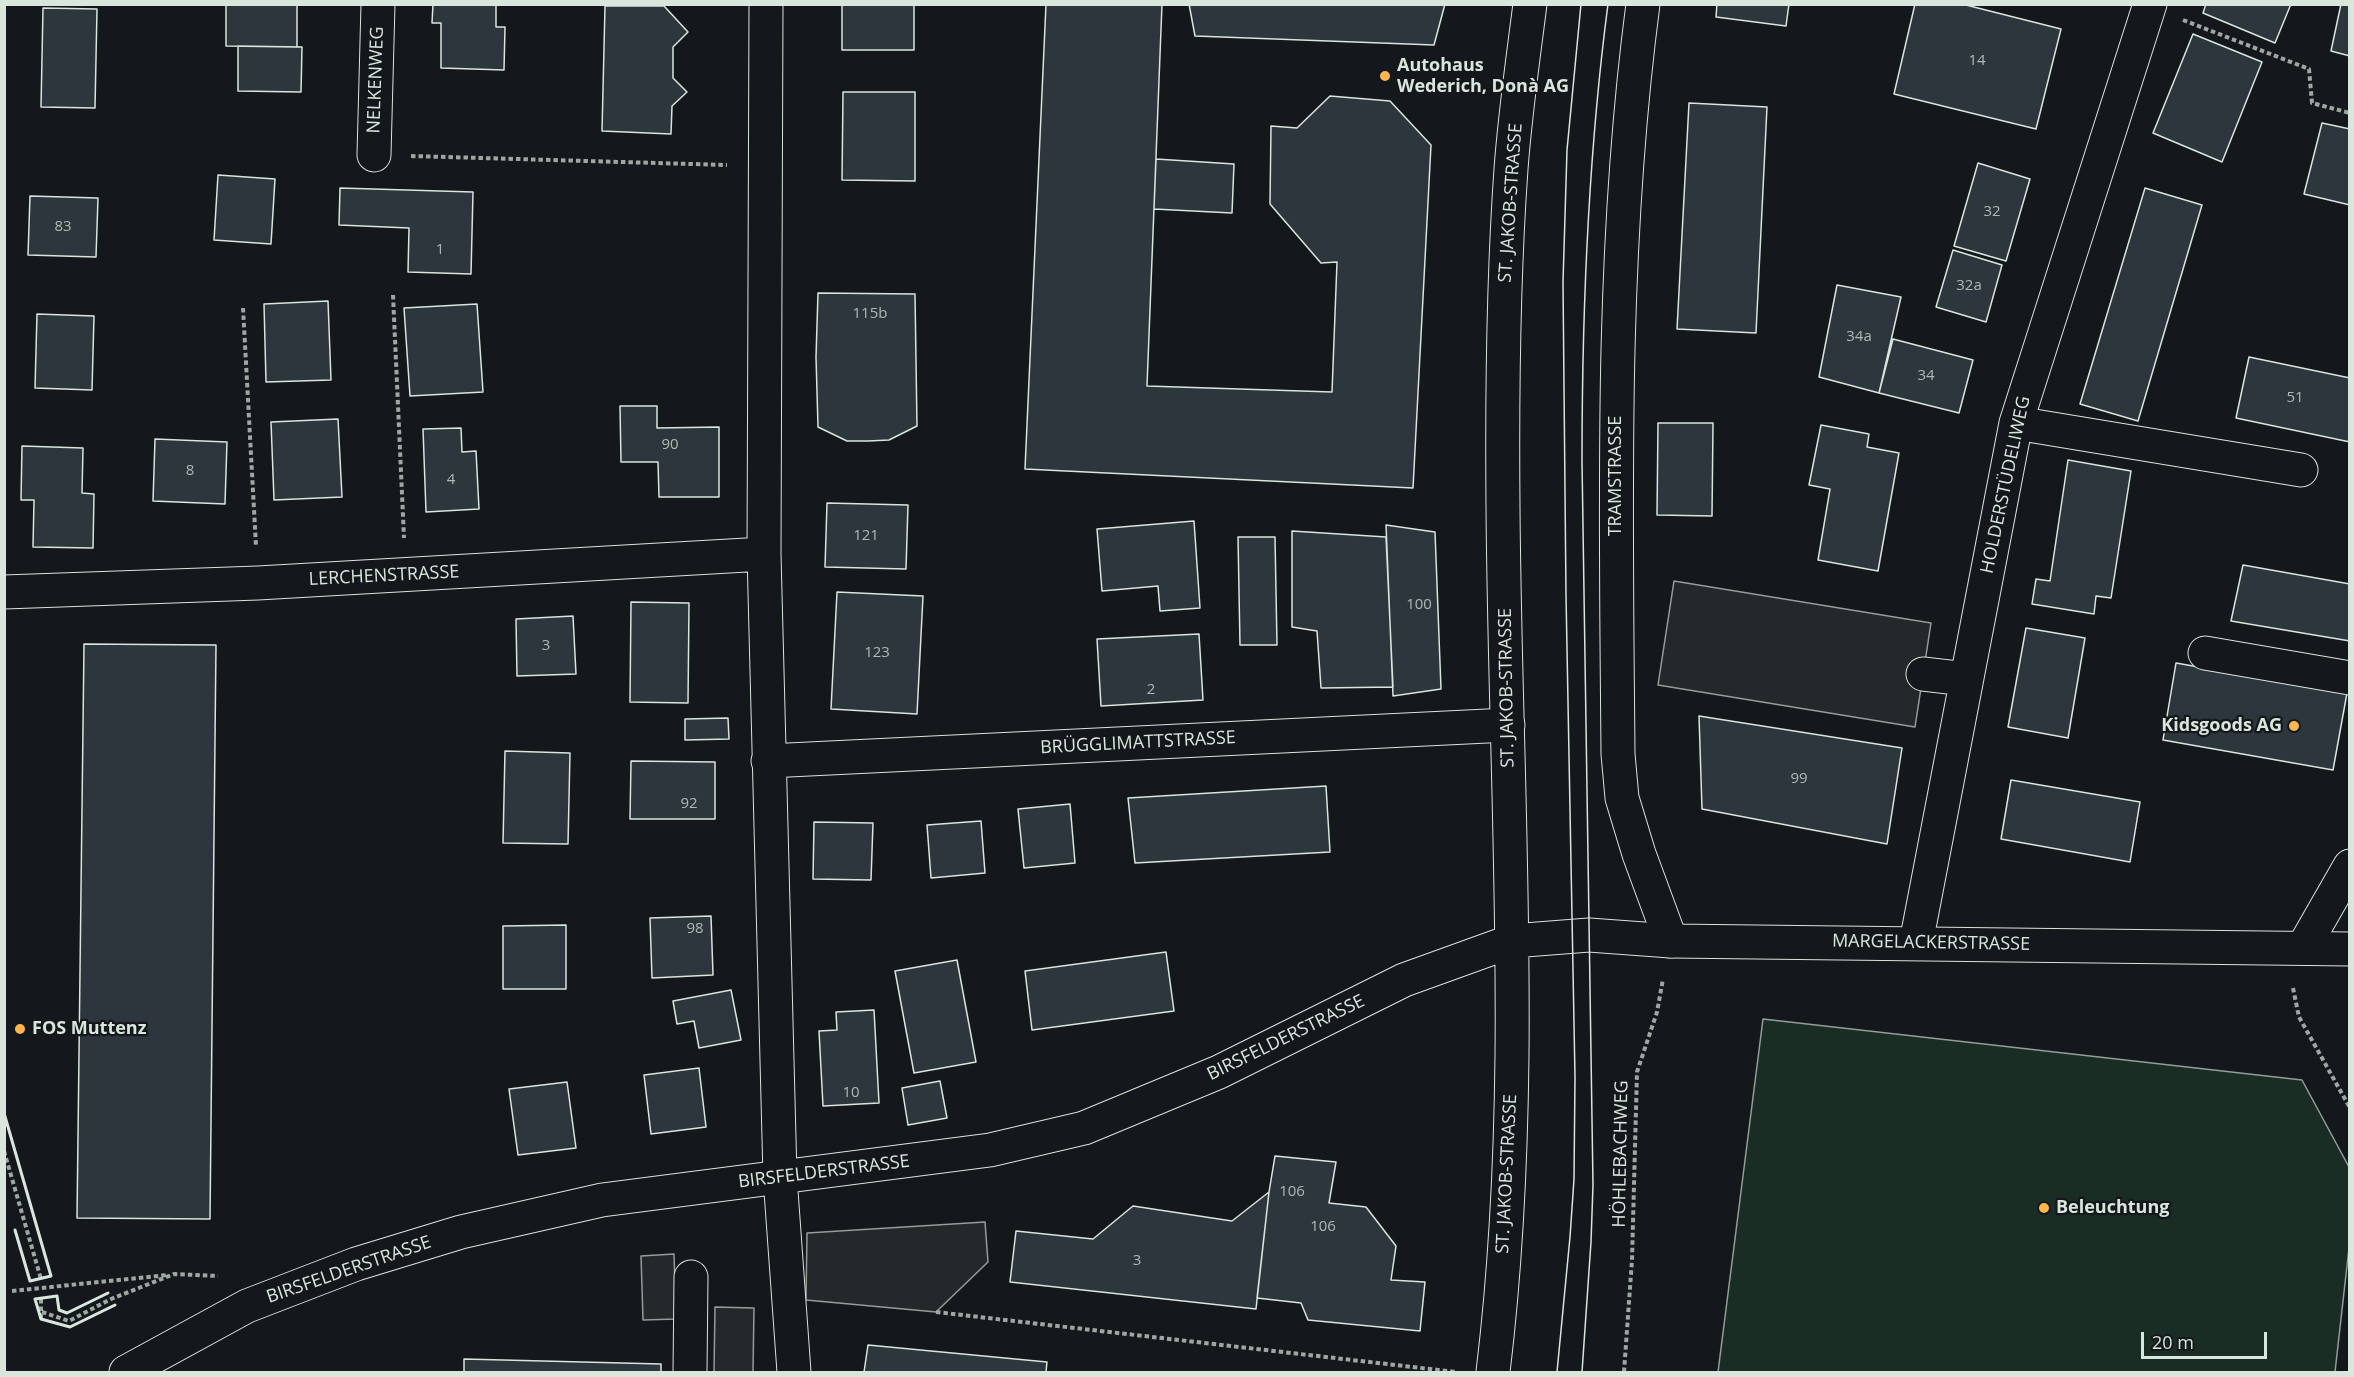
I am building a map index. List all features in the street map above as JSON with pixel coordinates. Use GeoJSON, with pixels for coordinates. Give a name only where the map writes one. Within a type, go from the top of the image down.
{"type":"FeatureCollection","features":[{"type":"Feature","properties":{"kind":"street","name":"NELKENWEG"},"geometry":{"type":"LineString","coordinates":[[374,155],[378,4]]}},
{"type":"Feature","properties":{"kind":"street"},"geometry":{"type":"LineString","coordinates":[[766,4],[764,554],[768,761],[780,1177],[794,1372]]}},
{"type":"Feature","properties":{"kind":"street","name":"ST. JAKOB-STRASSE"},"geometry":{"type":"LineString","coordinates":[[1493,1372],[1499,1323],[1512,1099],[1512,941],[1503,507],[1504,293],[1512,166],[1530,4]]}},
{"type":"Feature","properties":{"kind":"street","name":"TRAMSTRASSE"},"geometry":{"type":"LineString","coordinates":[[1643,4],[1625,180],[1617,336],[1615,437],[1618,754],[1622,798],[1639,854],[1671,940]]}},
{"type":"Feature","properties":{"kind":"street","name":"HOLDERSTÜDELIWEG"},"geometry":{"type":"LineString","coordinates":[[1916,943],[2016,423],[2150,6]]}},
{"type":"Feature","properties":{"kind":"street"},"geometry":{"type":"LineString","coordinates":[[2016,423],[2301,470]]}},
{"type":"Feature","properties":{"kind":"street","name":"LERCHENSTRASSE"},"geometry":{"type":"LineString","coordinates":[[4,592],[258,583],[764,554]]}},
{"type":"Feature","properties":{"kind":"street"},"geometry":{"type":"LineString","coordinates":[[2205,653],[2349,678]]}},
{"type":"Feature","properties":{"kind":"street"},"geometry":{"type":"LineString","coordinates":[[1923,674],[1966,679]]}},
{"type":"Feature","properties":{"kind":"street","name":"BRÜGGLIMATTSTRASSE"},"geometry":{"type":"LineString","coordinates":[[768,761],[1508,725]]}},
{"type":"Feature","properties":{"kind":"street"},"geometry":{"type":"LineString","coordinates":[[2294,948],[2349,866]]}},
{"type":"Feature","properties":{"kind":"street","name":"MARGELACKERSTRASSE"},"geometry":{"type":"LineString","coordinates":[[1512,941],[1589,935],[1671,940],[2349,949]]}},
{"type":"Feature","properties":{"kind":"street","name":"BIRSFELDERSTRASSE"},"geometry":{"type":"LineString","coordinates":[[126,1372],[247,1306],[356,1264],[461,1232],[602,1200],[897,1164],[990,1150],[1084,1128],[1219,1072],[1404,980],[1512,941]]}},
{"type":"Feature","properties":{"kind":"street"},"geometry":{"type":"LineString","coordinates":[[690,1372],[691,1276]]}},
{"type":"Feature","properties":{"kind":"path"},"geometry":{"type":"LineString","coordinates":[[2150,6],[2309,69],[2312,104],[2349,113]]}},
{"type":"Feature","properties":{"kind":"path"},"geometry":{"type":"LineString","coordinates":[[374,155],[767,166]]}},
{"type":"Feature","properties":{"kind":"path"},"geometry":{"type":"LineString","coordinates":[[393,295],[406,574]]}},
{"type":"Feature","properties":{"kind":"path"},"geometry":{"type":"LineString","coordinates":[[243,308],[258,583]]}},
{"type":"Feature","properties":{"kind":"path","name":"HÖHLEBACHWEG"},"geometry":{"type":"LineString","coordinates":[[1624,1372],[1632,1260],[1637,1072],[1657,1012],[1671,940]]}},
{"type":"Feature","properties":{"kind":"path"},"geometry":{"type":"LineString","coordinates":[[2294,948],[2299,1017],[2349,1108]]}},
{"type":"Feature","properties":{"kind":"path"},"geometry":{"type":"LineString","coordinates":[[4,1151],[41,1279]]}},
{"type":"Feature","properties":{"kind":"path"},"geometry":{"type":"LineString","coordinates":[[12,1291],[174,1274]]}},
{"type":"Feature","properties":{"kind":"path"},"geometry":{"type":"LineString","coordinates":[[41,1299],[41,1319]]}},
{"type":"Feature","properties":{"kind":"path"},"geometry":{"type":"LineString","coordinates":[[42,1312],[69,1321],[111,1299]]}},
{"type":"Feature","properties":{"kind":"path"},"geometry":{"type":"LineString","coordinates":[[936,1312],[1460,1372]]}},
{"type":"Feature","properties":{"kind":"green space","name":"Beleuchtung"},"geometry":{"type":"Polygon","coordinates":[[[1763,1019],[2302,1080],[2349,1167],[2349,1248],[2335,1372],[1718,1372],[1763,1019]]]}},
{"type":"Feature","properties":{"kind":"shaded area"},"geometry":{"type":"Polygon","coordinates":[[[1674,581],[1931,623],[1915,727],[1658,685],[1674,581]]]}},
{"type":"Feature","properties":{"kind":"shaded area"},"geometry":{"type":"Polygon","coordinates":[[[985,1222],[988,1262],[936,1312],[806,1300],[807,1233],[985,1222]]]}},
{"type":"Feature","properties":{"kind":"shaded area"},"geometry":{"type":"Polygon","coordinates":[[[674,1254],[676,1319],[643,1320],[641,1256],[674,1254]]]}},
{"type":"Feature","properties":{"kind":"shaded area"},"geometry":{"type":"Polygon","coordinates":[[[715,1307],[754,1308],[753,1372],[714,1372],[715,1307]]]}},
{"type":"Feature","properties":{"kind":"building"},"geometry":{"type":"Polygon","coordinates":[[[226,4],[297,4],[297,47],[226,46],[226,4]]]}},
{"type":"Feature","properties":{"kind":"building"},"geometry":{"type":"Polygon","coordinates":[[[433,4],[496,4],[496,27],[505,27],[504,70],[441,68],[441,23],[432,23],[433,4]]]}},
{"type":"Feature","properties":{"kind":"building"},"geometry":{"type":"Polygon","coordinates":[[[842,4],[914,4],[914,50],[842,50],[842,4]]]}},
{"type":"Feature","properties":{"kind":"building"},"geometry":{"type":"Polygon","coordinates":[[[1046,4],[1162,4],[1147,386],[1332,392],[1337,262],[1321,263],[1270,204],[1271,126],[1297,128],[1330,96],[1390,101],[1431,145],[1413,488],[1025,469],[1046,4]]]}},
{"type":"Feature","properties":{"kind":"building"},"geometry":{"type":"Polygon","coordinates":[[[1189,4],[1445,4],[1434,45],[1195,36],[1189,4]]]}},
{"type":"Feature","properties":{"kind":"building"},"geometry":{"type":"Polygon","coordinates":[[[1717,4],[1789,4],[1786,26],[1716,17],[1717,4]]]}},
{"type":"Feature","properties":{"kind":"building"},"geometry":{"type":"Polygon","coordinates":[[[1915,4],[1962,4],[2061,29],[2036,129],[1894,94],[1915,4]]]}},
{"type":"Feature","properties":{"kind":"building"},"geometry":{"type":"Polygon","coordinates":[[[2206,4],[2291,4],[2275,43],[2203,13],[2206,4]]]}},
{"type":"Feature","properties":{"kind":"building"},"geometry":{"type":"Polygon","coordinates":[[[2341,4],[2350,4],[2350,56],[2331,51],[2341,4]]]}},
{"type":"Feature","properties":{"kind":"building"},"geometry":{"type":"Polygon","coordinates":[[[605,6],[664,6],[688,32],[673,47],[673,78],[687,92],[672,106],[671,134],[602,131],[605,6]]]}},
{"type":"Feature","properties":{"kind":"building"},"geometry":{"type":"Polygon","coordinates":[[[43,8],[97,9],[95,108],[41,107],[43,8]]]}},
{"type":"Feature","properties":{"kind":"building"},"geometry":{"type":"Polygon","coordinates":[[[2193,34],[2262,62],[2222,162],[2153,133],[2193,34]]]}},
{"type":"Feature","properties":{"kind":"building"},"geometry":{"type":"Polygon","coordinates":[[[238,46],[302,47],[301,92],[238,91],[238,46]]]}},
{"type":"Feature","properties":{"kind":"building"},"geometry":{"type":"Polygon","coordinates":[[[843,92],[915,92],[915,181],[842,180],[843,92]]]}},
{"type":"Feature","properties":{"kind":"building"},"geometry":{"type":"Polygon","coordinates":[[[1689,103],[1767,107],[1756,333],[1677,329],[1689,103]]]}},
{"type":"Feature","properties":{"kind":"building"},"geometry":{"type":"Polygon","coordinates":[[[2322,123],[2350,129],[2350,205],[2304,194],[2322,123]]]}},
{"type":"Feature","properties":{"kind":"building"},"geometry":{"type":"Polygon","coordinates":[[[1156,159],[1234,164],[1232,213],[1154,209],[1156,159]]]}},
{"type":"Feature","properties":{"kind":"building"},"geometry":{"type":"Polygon","coordinates":[[[1978,163],[2030,179],[2006,261],[1954,246],[1978,163]]]}},
{"type":"Feature","properties":{"kind":"building"},"geometry":{"type":"Polygon","coordinates":[[[218,175],[275,179],[271,244],[214,240],[218,175]]]}},
{"type":"Feature","properties":{"kind":"building"},"geometry":{"type":"Polygon","coordinates":[[[340,188],[473,192],[471,274],[408,272],[409,228],[339,225],[340,188]]]}},
{"type":"Feature","properties":{"kind":"building"},"geometry":{"type":"Polygon","coordinates":[[[2145,188],[2202,205],[2138,421],[2080,404],[2145,188]]]}},
{"type":"Feature","properties":{"kind":"building"},"geometry":{"type":"Polygon","coordinates":[[[30,196],[98,198],[96,257],[28,255],[30,196]]]}},
{"type":"Feature","properties":{"kind":"building"},"geometry":{"type":"Polygon","coordinates":[[[1953,250],[2002,265],[1986,322],[1936,307],[1953,250]]]}},
{"type":"Feature","properties":{"kind":"building"},"geometry":{"type":"Polygon","coordinates":[[[1837,285],[1901,297],[1879,393],[1819,377],[1837,285]]]}},
{"type":"Feature","properties":{"kind":"building"},"geometry":{"type":"Polygon","coordinates":[[[818,293],[915,294],[917,426],[889,440],[868,441],[847,441],[818,427],[816,357],[818,293]]]}},
{"type":"Feature","properties":{"kind":"building"},"geometry":{"type":"Polygon","coordinates":[[[328,301],[331,380],[266,382],[264,304],[328,301]]]}},
{"type":"Feature","properties":{"kind":"building"},"geometry":{"type":"Polygon","coordinates":[[[477,304],[483,392],[410,396],[404,308],[477,304]]]}},
{"type":"Feature","properties":{"kind":"building"},"geometry":{"type":"Polygon","coordinates":[[[37,314],[94,316],[92,390],[35,388],[37,314]]]}},
{"type":"Feature","properties":{"kind":"building"},"geometry":{"type":"Polygon","coordinates":[[[1893,339],[1973,360],[1959,413],[1879,393],[1893,339]]]}},
{"type":"Feature","properties":{"kind":"building"},"geometry":{"type":"Polygon","coordinates":[[[2249,357],[2350,378],[2350,442],[2236,418],[2249,357]]]}},
{"type":"Feature","properties":{"kind":"building"},"geometry":{"type":"Polygon","coordinates":[[[620,406],[657,406],[657,428],[719,427],[719,497],[659,497],[658,462],[621,462],[620,406]]]}},
{"type":"Feature","properties":{"kind":"building"},"geometry":{"type":"Polygon","coordinates":[[[338,419],[342,497],[274,500],[271,422],[338,419]]]}},
{"type":"Feature","properties":{"kind":"building"},"geometry":{"type":"Polygon","coordinates":[[[1658,423],[1713,423],[1712,516],[1657,515],[1658,423]]]}},
{"type":"Feature","properties":{"kind":"building"},"geometry":{"type":"Polygon","coordinates":[[[1821,425],[1869,434],[1867,447],[1899,453],[1878,571],[1818,560],[1830,489],[1809,485],[1821,425]]]}},
{"type":"Feature","properties":{"kind":"building"},"geometry":{"type":"Polygon","coordinates":[[[461,428],[462,452],[476,451],[479,509],[426,512],[423,429],[461,428]]]}},
{"type":"Feature","properties":{"kind":"building"},"geometry":{"type":"Polygon","coordinates":[[[155,439],[227,442],[225,504],[153,501],[155,439]]]}},
{"type":"Feature","properties":{"kind":"building"},"geometry":{"type":"Polygon","coordinates":[[[22,446],[83,448],[82,493],[94,494],[93,548],[33,547],[34,500],[21,500],[22,446]]]}},
{"type":"Feature","properties":{"kind":"building"},"geometry":{"type":"Polygon","coordinates":[[[2068,460],[2131,471],[2111,598],[2096,596],[2094,614],[2032,604],[2036,579],[2050,581],[2068,460]]]}},
{"type":"Feature","properties":{"kind":"building"},"geometry":{"type":"Polygon","coordinates":[[[827,503],[908,505],[906,569],[825,567],[827,503]]]}},
{"type":"Feature","properties":{"kind":"building"},"geometry":{"type":"Polygon","coordinates":[[[1194,521],[1200,608],[1160,611],[1158,586],[1102,591],[1097,529],[1194,521]]]}},
{"type":"Feature","properties":{"kind":"building"},"geometry":{"type":"Polygon","coordinates":[[[1386,525],[1435,532],[1441,689],[1393,696],[1386,525]]]}},
{"type":"Feature","properties":{"kind":"building"},"geometry":{"type":"Polygon","coordinates":[[[1292,531],[1386,537],[1393,687],[1321,688],[1317,631],[1292,627],[1292,531]]]}},
{"type":"Feature","properties":{"kind":"building"},"geometry":{"type":"Polygon","coordinates":[[[1238,537],[1275,537],[1277,645],[1240,645],[1238,537]]]}},
{"type":"Feature","properties":{"kind":"building"},"geometry":{"type":"Polygon","coordinates":[[[2243,565],[2350,584],[2350,641],[2231,621],[2243,565]]]}},
{"type":"Feature","properties":{"kind":"building"},"geometry":{"type":"Polygon","coordinates":[[[837,592],[923,596],[917,714],[831,709],[837,592]]]}},
{"type":"Feature","properties":{"kind":"building"},"geometry":{"type":"Polygon","coordinates":[[[631,602],[689,603],[688,703],[630,702],[631,602]]]}},
{"type":"Feature","properties":{"kind":"building"},"geometry":{"type":"Polygon","coordinates":[[[573,616],[576,674],[517,676],[516,619],[573,616]]]}},
{"type":"Feature","properties":{"kind":"building"},"geometry":{"type":"Polygon","coordinates":[[[2026,628],[2085,638],[2068,738],[2008,727],[2026,628]]]}},
{"type":"Feature","properties":{"kind":"building"},"geometry":{"type":"Polygon","coordinates":[[[1199,634],[1203,700],[1101,706],[1097,639],[1199,634]]]}},
{"type":"Feature","properties":{"kind":"building"},"geometry":{"type":"Polygon","coordinates":[[[84,644],[216,645],[210,1219],[77,1218],[84,644]]]}},
{"type":"Feature","properties":{"kind":"building"},"geometry":{"type":"Polygon","coordinates":[[[2176,663],[2347,693],[2333,770],[2163,740],[2176,663]]]}},
{"type":"Feature","properties":{"kind":"building"},"geometry":{"type":"Polygon","coordinates":[[[1699,716],[1902,748],[1887,844],[1702,809],[1699,716]]]}},
{"type":"Feature","properties":{"kind":"building"},"geometry":{"type":"Polygon","coordinates":[[[728,718],[729,739],[685,740],[685,719],[728,718]]]}},
{"type":"Feature","properties":{"kind":"building"},"geometry":{"type":"Polygon","coordinates":[[[505,751],[570,753],[568,844],[503,843],[505,751]]]}},
{"type":"Feature","properties":{"kind":"building"},"geometry":{"type":"Polygon","coordinates":[[[631,761],[715,762],[715,819],[630,819],[631,761]]]}},
{"type":"Feature","properties":{"kind":"building"},"geometry":{"type":"Polygon","coordinates":[[[2011,780],[2140,802],[2130,862],[2001,839],[2011,780]]]}},
{"type":"Feature","properties":{"kind":"building"},"geometry":{"type":"Polygon","coordinates":[[[1326,786],[1330,852],[1135,863],[1128,798],[1326,786]]]}},
{"type":"Feature","properties":{"kind":"building"},"geometry":{"type":"Polygon","coordinates":[[[1070,804],[1075,863],[1024,868],[1018,809],[1070,804]]]}},
{"type":"Feature","properties":{"kind":"building"},"geometry":{"type":"Polygon","coordinates":[[[981,821],[985,873],[931,878],[927,825],[981,821]]]}},
{"type":"Feature","properties":{"kind":"building"},"geometry":{"type":"Polygon","coordinates":[[[814,822],[873,823],[871,880],[813,879],[814,822]]]}},
{"type":"Feature","properties":{"kind":"building"},"geometry":{"type":"Polygon","coordinates":[[[711,916],[713,975],[652,978],[650,918],[711,916]]]}},
{"type":"Feature","properties":{"kind":"building"},"geometry":{"type":"Polygon","coordinates":[[[566,925],[566,989],[503,989],[503,926],[566,925]]]}},
{"type":"Feature","properties":{"kind":"building"},"geometry":{"type":"Polygon","coordinates":[[[1166,952],[1174,1011],[1032,1030],[1025,971],[1166,952]]]}},
{"type":"Feature","properties":{"kind":"building"},"geometry":{"type":"Polygon","coordinates":[[[957,960],[976,1062],[914,1073],[895,971],[957,960]]]}},
{"type":"Feature","properties":{"kind":"building"},"geometry":{"type":"Polygon","coordinates":[[[731,990],[741,1040],[699,1048],[694,1021],[677,1024],[673,1001],[731,990]]]}},
{"type":"Feature","properties":{"kind":"building"},"geometry":{"type":"Polygon","coordinates":[[[874,1010],[879,1103],[823,1106],[819,1031],[837,1030],[836,1012],[874,1010]]]}},
{"type":"Feature","properties":{"kind":"building"},"geometry":{"type":"Polygon","coordinates":[[[699,1068],[706,1127],[651,1134],[644,1075],[699,1068]]]}},
{"type":"Feature","properties":{"kind":"building"},"geometry":{"type":"Polygon","coordinates":[[[940,1081],[947,1118],[908,1125],[902,1088],[940,1081]]]}},
{"type":"Feature","properties":{"kind":"building"},"geometry":{"type":"Polygon","coordinates":[[[567,1082],[576,1148],[518,1155],[509,1089],[567,1082]]]}},
{"type":"Feature","properties":{"kind":"building"},"geometry":{"type":"Polygon","coordinates":[[[1275,1156],[1336,1162],[1329,1203],[1366,1207],[1396,1246],[1391,1280],[1425,1282],[1420,1331],[1308,1320],[1301,1303],[1257,1298],[1275,1156]]]}},
{"type":"Feature","properties":{"kind":"building"},"geometry":{"type":"Polygon","coordinates":[[[1269,1192],[1256,1309],[1010,1282],[1016,1231],[1093,1239],[1133,1206],[1232,1221],[1269,1192]]]}},
{"type":"Feature","properties":{"kind":"building"},"geometry":{"type":"Polygon","coordinates":[[[868,1345],[1047,1362],[1046,1372],[864,1372],[868,1345]]]}},
{"type":"Feature","properties":{"kind":"building"},"geometry":{"type":"Polygon","coordinates":[[[464,1359],[661,1364],[661,1372],[464,1372],[464,1359]]]}},
{"type":"Feature","properties":{"kind":"tram line"},"geometry":{"type":"LineString","coordinates":[[1557,1372],[1574,1179],[1575,1077],[1563,282],[1567,150],[1581,4]]}},
{"type":"Feature","properties":{"kind":"tram line"},"geometry":{"type":"LineString","coordinates":[[1582,1372],[1593,1185],[1582,461],[1583,346],[1591,175],[1608,4]]}},
{"type":"Feature","properties":{"kind":"wall"},"geometry":{"type":"LineString","coordinates":[[4,1113],[51,1276],[30,1281],[15,1230]]}},
{"type":"Feature","properties":{"kind":"wall"},"geometry":{"type":"LineString","coordinates":[[108,1293],[67,1313],[59,1310],[57,1296],[35,1299],[41,1319],[70,1327],[115,1305]]}},
{"type":"Feature","properties":{"kind":"place","name":"Autohaus Wederich, Donà AG"},"geometry":{"type":"Point","coordinates":[1385,76]}},
{"type":"Feature","properties":{"kind":"place","name":"Kidsgoods AG"},"geometry":{"type":"Point","coordinates":[2294,726]}},
{"type":"Feature","properties":{"kind":"place","name":"FOS Muttenz"},"geometry":{"type":"Point","coordinates":[20,1029]}},
{"type":"Feature","properties":{"kind":"place","name":"Beleuchtung"},"geometry":{"type":"Point","coordinates":[2044,1208]}}]}
